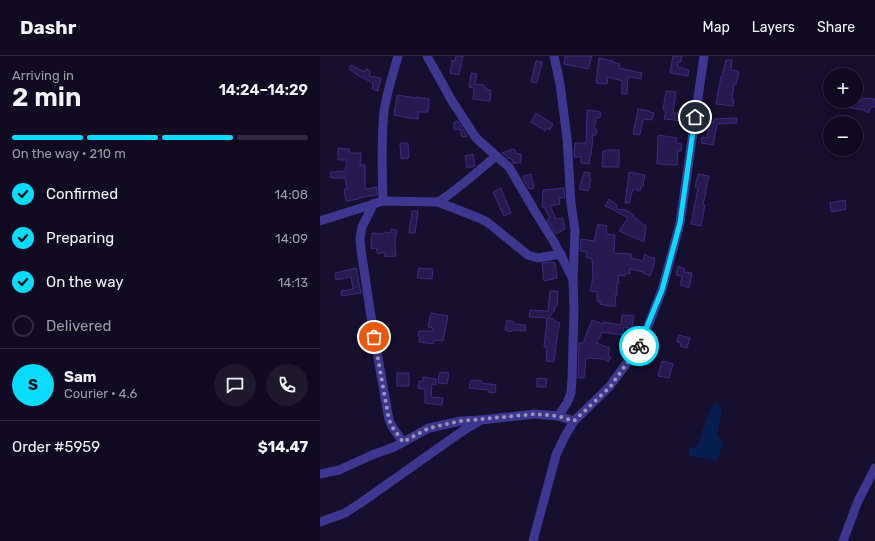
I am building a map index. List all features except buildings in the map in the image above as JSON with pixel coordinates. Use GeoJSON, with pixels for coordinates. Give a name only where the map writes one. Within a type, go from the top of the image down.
{"type":"FeatureCollection","features":[{"type":"Feature","properties":{"kind":"street"},"geometry":{"type":"LineString","coordinates":[[398,56],[384,110],[378,202],[362,228],[360,238],[372,323],[389,420],[403,442]]}},
{"type":"Feature","properties":{"kind":"street"},"geometry":{"type":"LineString","coordinates":[[427,56],[452,101],[476,138],[509,167],[561,254],[573,280]]}},
{"type":"Feature","properties":{"kind":"street"},"geometry":{"type":"LineString","coordinates":[[555,56],[567,138],[570,195],[574,231],[574,309],[571,393],[567,403],[558,416]]}},
{"type":"Feature","properties":{"kind":"street"},"geometry":{"type":"LineString","coordinates":[[533,541],[556,455],[564,438],[574,421],[610,387],[641,344],[662,290],[680,223],[704,56]]}},
{"type":"Feature","properties":{"kind":"street"},"geometry":{"type":"LineString","coordinates":[[438,202],[466,182],[496,156]]}},
{"type":"Feature","properties":{"kind":"street"},"geometry":{"type":"LineString","coordinates":[[320,221],[378,202],[438,202],[487,222],[528,255],[538,258],[561,254]]}},
{"type":"Feature","properties":{"kind":"street"},"geometry":{"type":"LineString","coordinates":[[320,474],[340,470],[372,455],[394,447],[429,428],[461,421],[535,414],[558,416],[574,421]]}},
{"type":"Feature","properties":{"kind":"street"},"geometry":{"type":"LineString","coordinates":[[320,522],[345,513],[464,430],[481,420]]}},
{"type":"Feature","properties":{"kind":"street"},"geometry":{"type":"LineString","coordinates":[[843,541],[858,500],[875,468]]}},
{"type":"Feature","properties":{"kind":"water"},"geometry":{"type":"Polygon","coordinates":[[[717,403],[722,408],[717,436],[723,443],[717,461],[690,456],[688,449],[697,446],[712,405],[717,403]]]}},
{"type":"Feature","properties":{"kind":"way so far"},"geometry":{"type":"LineString","coordinates":[[374,337],[389,420],[403,442],[429,428],[461,421],[535,414],[558,416],[574,421],[610,387],[639,346]]}},
{"type":"Feature","properties":{"kind":"route"},"geometry":{"type":"LineString","coordinates":[[639,346],[662,290],[680,223],[695,117]]}}]}
